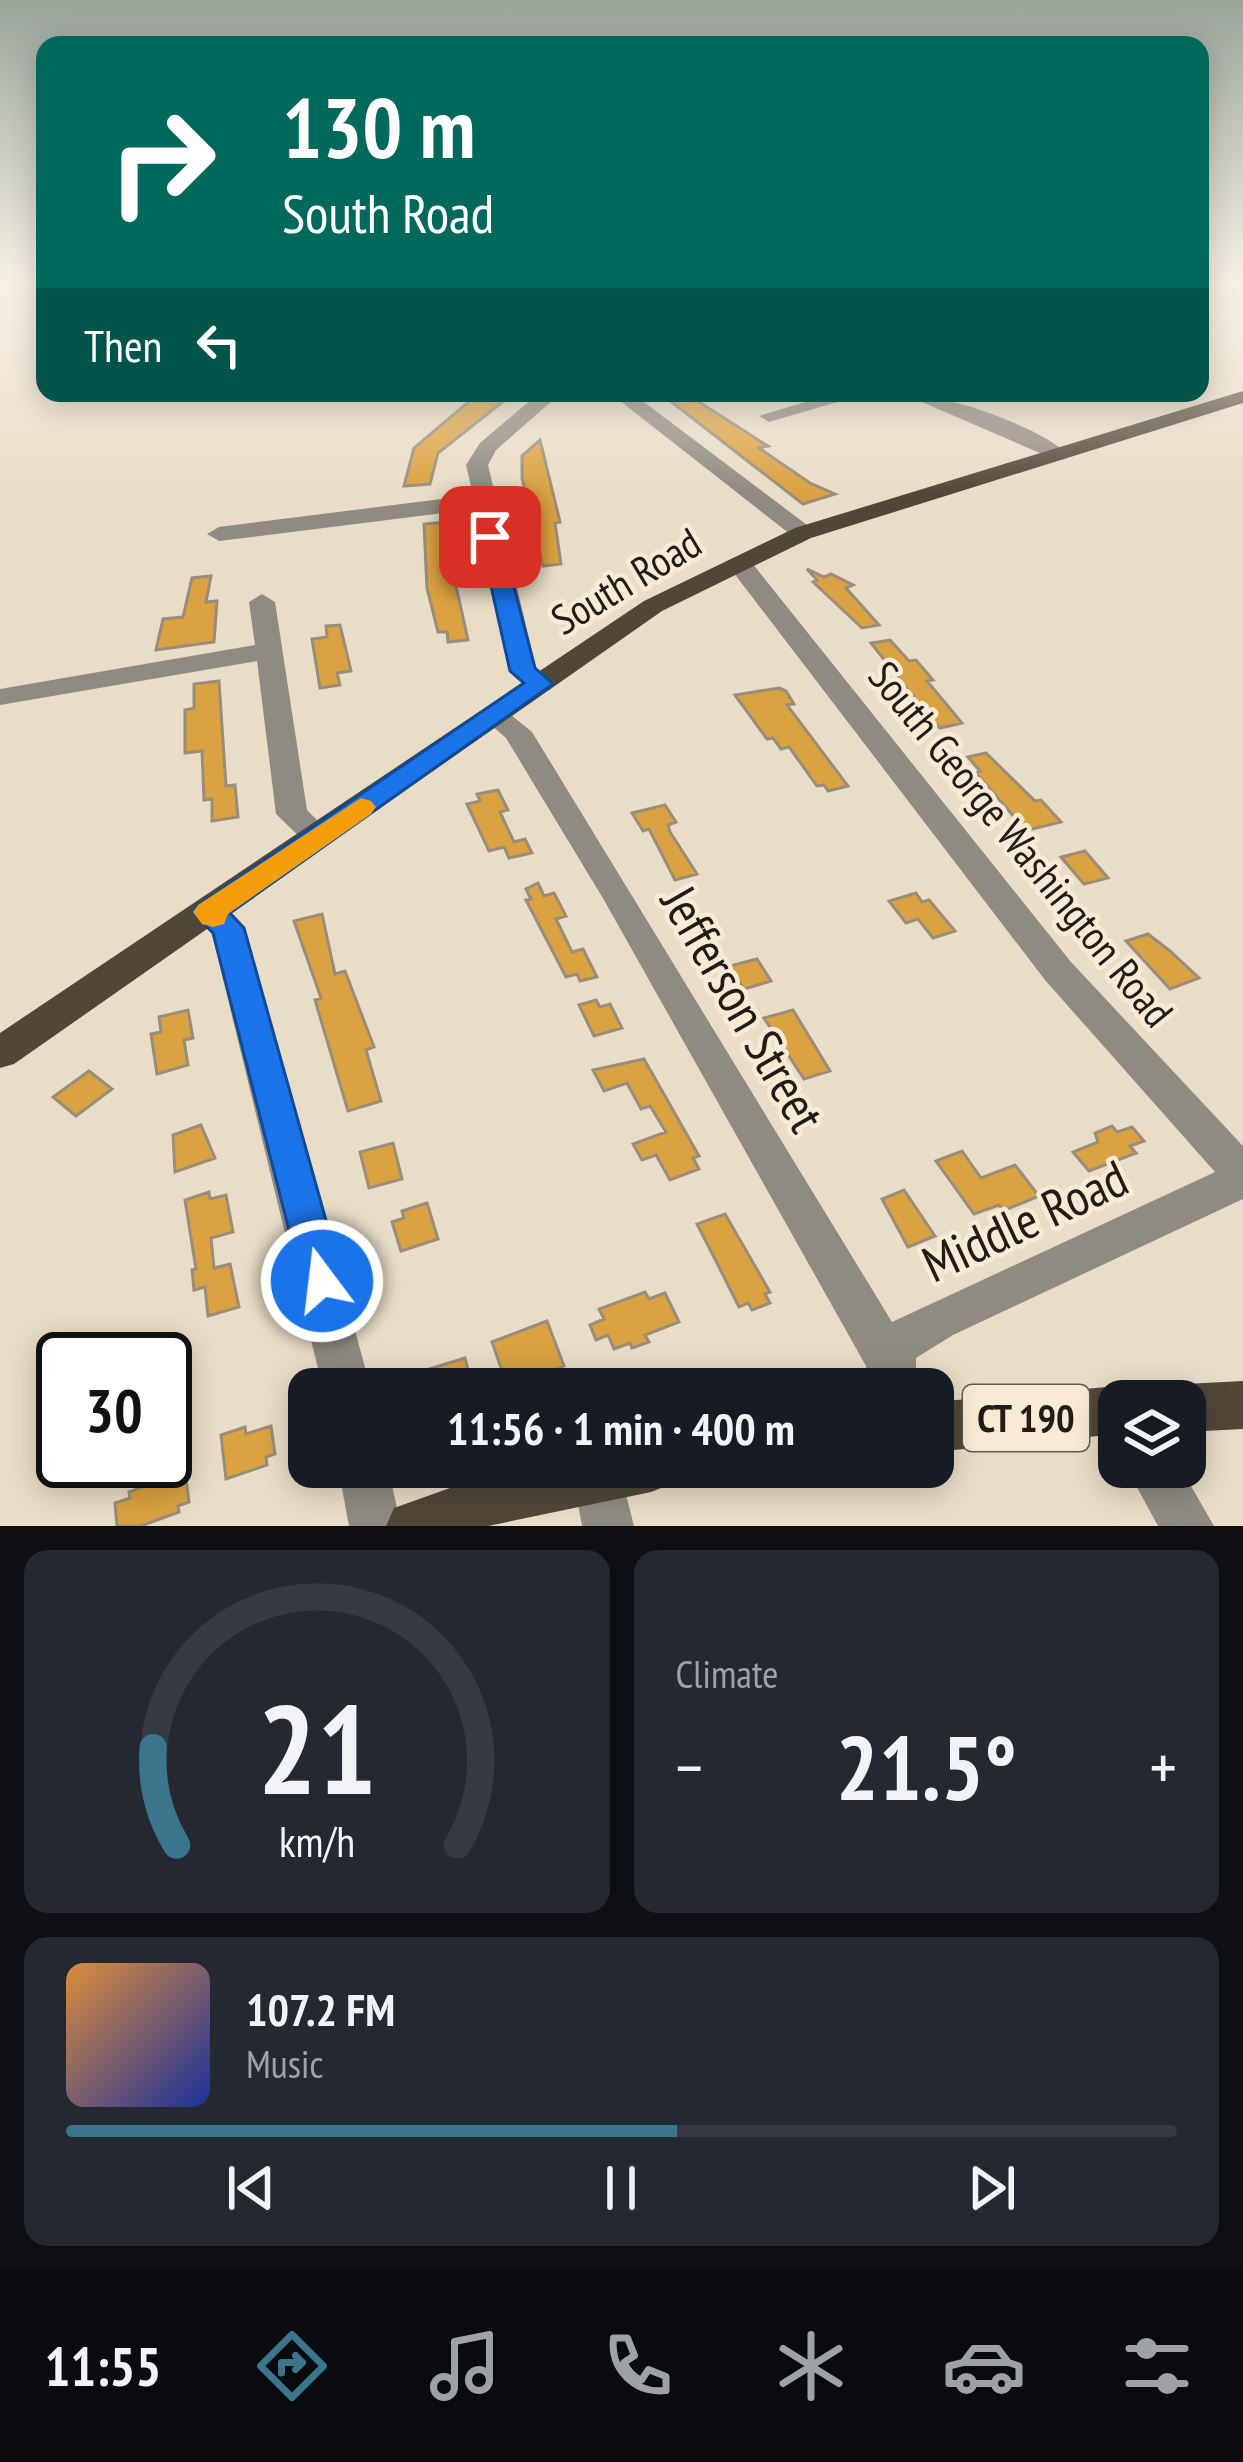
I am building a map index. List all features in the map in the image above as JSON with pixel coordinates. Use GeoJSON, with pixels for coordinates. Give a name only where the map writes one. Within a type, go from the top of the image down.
{"type":"FeatureCollection","features":[{"type":"Feature","properties":{"kind":"main road","name":"South Road"},"geometry":{"type":"LineString","coordinates":[[0,1053],[653,606],[803,532],[1243,397]]}},
{"type":"Feature","properties":{"kind":"main road"},"geometry":{"type":"LineString","coordinates":[[1206,1407],[1243,1406]]}},
{"type":"Feature","properties":{"kind":"main road","name":"CT 190"},"geometry":{"type":"LineString","coordinates":[[954,1425],[1098,1414]]}},
{"type":"Feature","properties":{"kind":"main road"},"geometry":{"type":"LineString","coordinates":[[412,1526],[489,1500],[603,1502]]}},
{"type":"Feature","properties":{"kind":"street"},"geometry":{"type":"LineString","coordinates":[[540,402],[487,447],[477,465],[523,671],[540,684]]}},
{"type":"Feature","properties":{"kind":"street"},"geometry":{"type":"LineString","coordinates":[[632,402],[803,532]]}},
{"type":"Feature","properties":{"kind":"street"},"geometry":{"type":"LineString","coordinates":[[769,416],[823,402]]}},
{"type":"Feature","properties":{"kind":"street"},"geometry":{"type":"LineString","coordinates":[[938,402],[1056,453]]}},
{"type":"Feature","properties":{"kind":"street"},"geometry":{"type":"LineString","coordinates":[[219,534],[482,501]]}},
{"type":"Feature","properties":{"kind":"street","name":"South George Washington Road"},"geometry":{"type":"LineString","coordinates":[[739,562],[1058,971],[1243,1177]]}},
{"type":"Feature","properties":{"kind":"street"},"geometry":{"type":"LineString","coordinates":[[262,602],[292,814],[319,837]]}},
{"type":"Feature","properties":{"kind":"street"},"geometry":{"type":"LineString","coordinates":[[0,698],[269,651]]}},
{"type":"Feature","properties":{"kind":"street","name":"Jefferson Street"},"geometry":{"type":"LineString","coordinates":[[496,716],[517,732],[620,898],[886,1368]]}},
{"type":"Feature","properties":{"kind":"street"},"geometry":{"type":"LineString","coordinates":[[209,912],[228,928],[342,1368]]}},
{"type":"Feature","properties":{"kind":"street","name":"Middle Road"},"geometry":{"type":"LineString","coordinates":[[892,1368],[897,1343],[937,1320],[1243,1177]]}},
{"type":"Feature","properties":{"kind":"street"},"geometry":{"type":"LineString","coordinates":[[367,1488],[375,1526]]}},
{"type":"Feature","properties":{"kind":"street"},"geometry":{"type":"LineString","coordinates":[[1164,1488],[1188,1526]]}},
{"type":"Feature","properties":{"kind":"building"},"geometry":{"type":"Polygon","coordinates":[[[468,402],[503,402],[438,453],[430,484],[404,486],[414,448],[468,402]]]}},
{"type":"Feature","properties":{"kind":"building"},"geometry":{"type":"Polygon","coordinates":[[[672,402],[699,402],[768,446],[759,448],[810,483],[835,494],[803,504],[672,402]]]}},
{"type":"Feature","properties":{"kind":"building"},"geometry":{"type":"Polygon","coordinates":[[[540,440],[560,522],[555,523],[561,564],[543,566],[522,478],[522,456],[540,440]]]}},
{"type":"Feature","properties":{"kind":"building"},"geometry":{"type":"Polygon","coordinates":[[[446,522],[468,640],[448,642],[447,632],[438,632],[427,588],[424,524],[446,522]]]}},
{"type":"Feature","properties":{"kind":"building"},"geometry":{"type":"Polygon","coordinates":[[[807,569],[853,585],[846,588],[879,625],[862,628],[813,582],[817,580],[807,569]]]}},
{"type":"Feature","properties":{"kind":"building"},"geometry":{"type":"Polygon","coordinates":[[[211,576],[206,602],[217,601],[214,642],[156,650],[163,619],[183,617],[192,578],[211,576]]]}},
{"type":"Feature","properties":{"kind":"building"},"geometry":{"type":"Polygon","coordinates":[[[340,625],[351,671],[337,673],[340,685],[320,688],[312,639],[327,637],[326,626],[340,625]]]}},
{"type":"Feature","properties":{"kind":"building"},"geometry":{"type":"Polygon","coordinates":[[[890,640],[909,661],[916,660],[962,723],[940,728],[924,710],[871,643],[890,640]]]}},
{"type":"Feature","properties":{"kind":"building"},"geometry":{"type":"Polygon","coordinates":[[[219,681],[226,786],[235,785],[238,817],[212,821],[212,799],[204,800],[202,751],[185,753],[185,710],[194,708],[194,684],[219,681]]]}},
{"type":"Feature","properties":{"kind":"building"},"geometry":{"type":"Polygon","coordinates":[[[786,691],[794,704],[787,705],[848,786],[828,791],[824,785],[817,786],[789,747],[781,749],[773,738],[767,739],[735,695],[786,691]]]}},
{"type":"Feature","properties":{"kind":"building"},"geometry":{"type":"Polygon","coordinates":[[[986,753],[1061,822],[1028,830],[1016,819],[975,772],[980,771],[968,757],[986,753]]]}},
{"type":"Feature","properties":{"kind":"building"},"geometry":{"type":"Polygon","coordinates":[[[498,790],[508,810],[500,812],[514,842],[525,839],[532,853],[509,858],[504,847],[489,851],[467,804],[480,801],[477,794],[498,790]]]}},
{"type":"Feature","properties":{"kind":"building"},"geometry":{"type":"Polygon","coordinates":[[[665,805],[676,822],[668,825],[670,832],[697,874],[675,880],[649,829],[643,831],[632,813],[665,805]]]}},
{"type":"Feature","properties":{"kind":"building"},"geometry":{"type":"Polygon","coordinates":[[[1085,851],[1108,878],[1084,884],[1061,857],[1085,851]]]}},
{"type":"Feature","properties":{"kind":"building"},"geometry":{"type":"Polygon","coordinates":[[[538,883],[544,896],[554,893],[566,916],[556,919],[572,952],[583,949],[597,977],[580,981],[577,974],[566,977],[526,900],[531,899],[526,889],[538,883]]]}},
{"type":"Feature","properties":{"kind":"building"},"geometry":{"type":"Polygon","coordinates":[[[916,893],[922,902],[929,900],[955,931],[933,938],[918,919],[906,923],[889,901],[916,893]]]}},
{"type":"Feature","properties":{"kind":"building"},"geometry":{"type":"Polygon","coordinates":[[[322,914],[335,974],[345,971],[374,1047],[366,1050],[381,1101],[348,1111],[315,1000],[321,998],[294,921],[322,914]]]}},
{"type":"Feature","properties":{"kind":"building"},"geometry":{"type":"Polygon","coordinates":[[[1148,934],[1199,978],[1170,989],[1126,941],[1148,934]]]}},
{"type":"Feature","properties":{"kind":"building"},"geometry":{"type":"Polygon","coordinates":[[[757,959],[771,981],[744,989],[730,966],[757,959]]]}},
{"type":"Feature","properties":{"kind":"building"},"geometry":{"type":"Polygon","coordinates":[[[596,1000],[600,1007],[610,1004],[622,1028],[594,1036],[579,1005],[596,1000]]]}},
{"type":"Feature","properties":{"kind":"building"},"geometry":{"type":"Polygon","coordinates":[[[188,1010],[193,1038],[184,1040],[188,1065],[157,1074],[151,1034],[161,1032],[159,1017],[188,1010]]]}},
{"type":"Feature","properties":{"kind":"building"},"geometry":{"type":"Polygon","coordinates":[[[793,1010],[830,1071],[804,1079],[764,1018],[793,1010]]]}},
{"type":"Feature","properties":{"kind":"building"},"geometry":{"type":"Polygon","coordinates":[[[644,1059],[699,1156],[693,1158],[699,1169],[670,1180],[656,1155],[642,1160],[633,1144],[666,1132],[650,1106],[641,1109],[627,1083],[604,1091],[593,1070],[644,1059]]]}},
{"type":"Feature","properties":{"kind":"building"},"geometry":{"type":"Polygon","coordinates":[[[89,1071],[112,1089],[76,1116],[53,1097],[89,1071]]]}},
{"type":"Feature","properties":{"kind":"building"},"geometry":{"type":"Polygon","coordinates":[[[201,1125],[215,1158],[175,1172],[173,1135],[201,1125]]]}},
{"type":"Feature","properties":{"kind":"building"},"geometry":{"type":"Polygon","coordinates":[[[1112,1126],[1117,1132],[1132,1127],[1144,1141],[1130,1146],[1136,1153],[1089,1171],[1073,1152],[1098,1142],[1095,1133],[1112,1126]]]}},
{"type":"Feature","properties":{"kind":"building"},"geometry":{"type":"Polygon","coordinates":[[[393,1143],[402,1179],[369,1188],[360,1152],[393,1143]]]}},
{"type":"Feature","properties":{"kind":"building"},"geometry":{"type":"Polygon","coordinates":[[[962,1151],[981,1178],[1015,1165],[1039,1196],[1003,1211],[999,1205],[974,1214],[936,1161],[962,1151]]]}},
{"type":"Feature","properties":{"kind":"building"},"geometry":{"type":"Polygon","coordinates":[[[904,1190],[935,1236],[908,1247],[882,1199],[904,1190]]]}},
{"type":"Feature","properties":{"kind":"building"},"geometry":{"type":"Polygon","coordinates":[[[209,1192],[210,1199],[226,1195],[233,1232],[211,1238],[214,1268],[230,1264],[239,1307],[208,1316],[205,1287],[194,1290],[192,1270],[196,1269],[185,1200],[209,1192]]]}},
{"type":"Feature","properties":{"kind":"building"},"geometry":{"type":"Polygon","coordinates":[[[427,1203],[438,1239],[401,1251],[392,1222],[404,1218],[402,1211],[427,1203]]]}},
{"type":"Feature","properties":{"kind":"building"},"geometry":{"type":"Polygon","coordinates":[[[725,1214],[770,1292],[765,1294],[770,1303],[752,1310],[748,1303],[739,1307],[697,1224],[725,1214]]]}},
{"type":"Feature","properties":{"kind":"building"},"geometry":{"type":"Polygon","coordinates":[[[645,1292],[649,1299],[665,1293],[679,1322],[645,1335],[649,1342],[632,1348],[630,1343],[614,1349],[608,1335],[596,1340],[590,1325],[604,1319],[599,1309],[645,1292]]]}},
{"type":"Feature","properties":{"kind":"building"},"geometry":{"type":"Polygon","coordinates":[[[547,1321],[564,1366],[501,1368],[492,1342],[547,1321]]]}},
{"type":"Feature","properties":{"kind":"building"},"geometry":{"type":"Polygon","coordinates":[[[465,1358],[468,1368],[432,1368],[465,1358]]]}},
{"type":"Feature","properties":{"kind":"building"},"geometry":{"type":"Polygon","coordinates":[[[271,1426],[275,1454],[266,1457],[267,1465],[226,1479],[221,1435],[245,1427],[246,1434],[271,1426]]]}},
{"type":"Feature","properties":{"kind":"building"},"geometry":{"type":"Polygon","coordinates":[[[187,1488],[189,1502],[178,1506],[179,1512],[141,1526],[117,1526],[115,1503],[130,1498],[129,1492],[187,1488]]]}},
{"type":"Feature","properties":{"kind":"slow traffic"},"geometry":{"type":"LineString","coordinates":[[213,916],[209,912],[361,807]]}},
{"type":"Feature","properties":{"kind":"route"},"geometry":{"type":"LineString","coordinates":[[322,1281],[228,928],[209,912],[540,684],[523,671],[490,537]]}}]}
